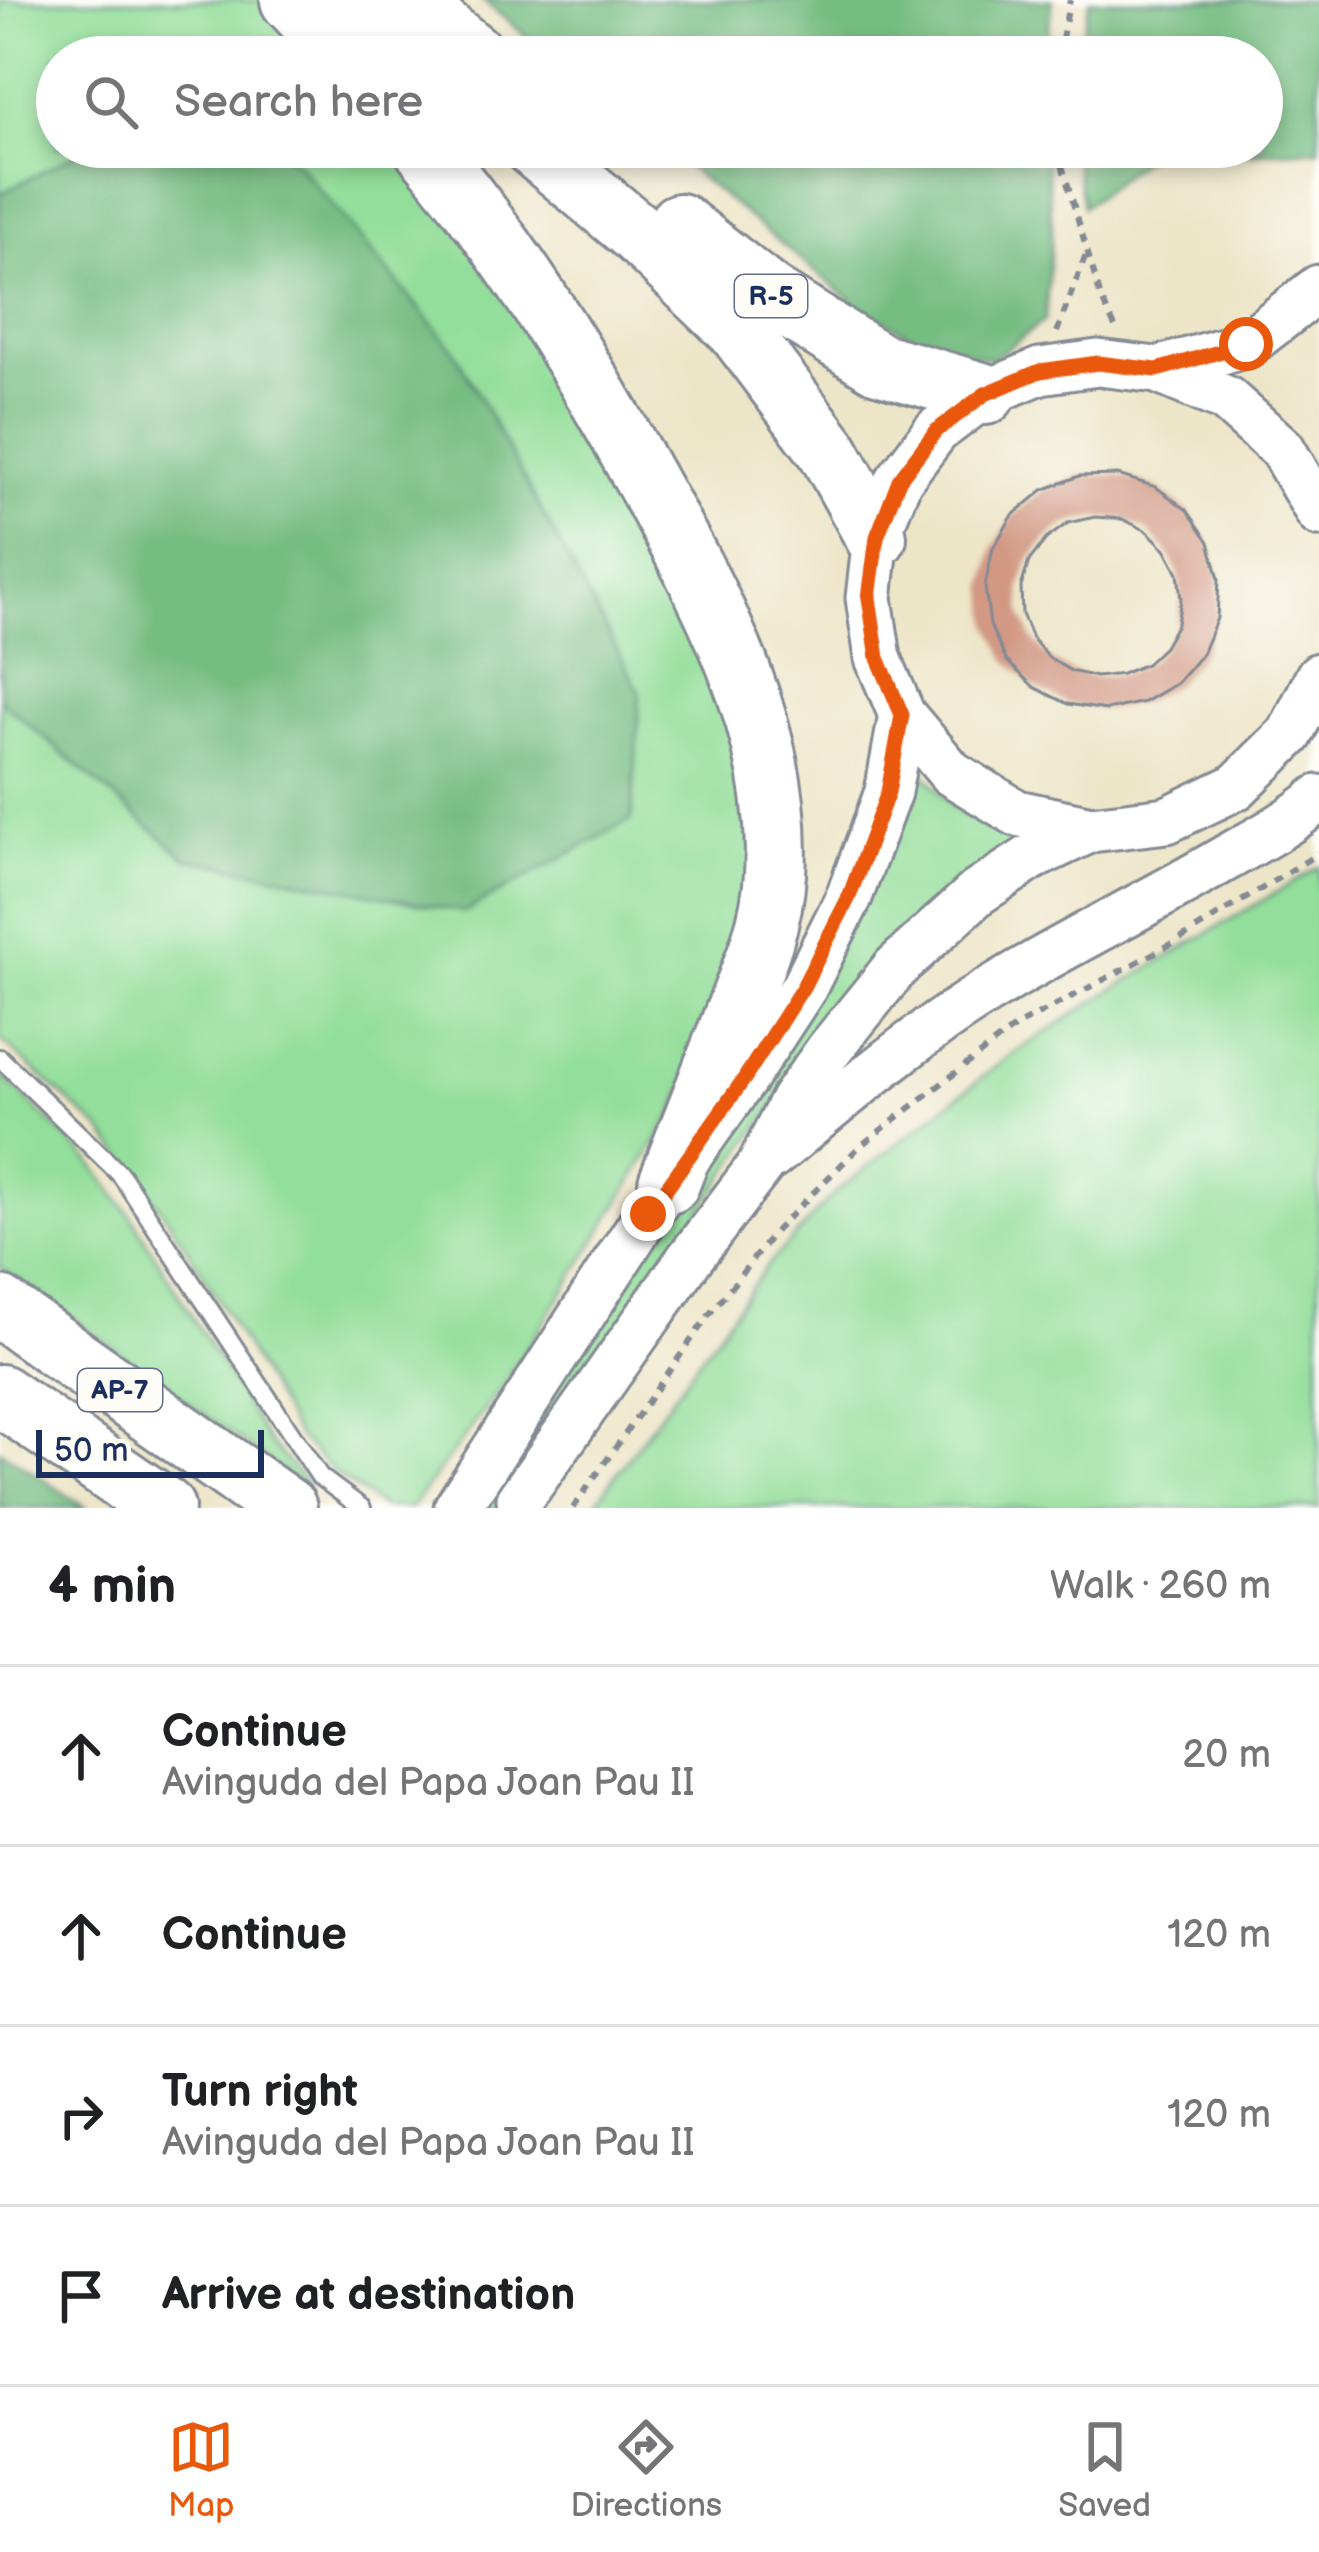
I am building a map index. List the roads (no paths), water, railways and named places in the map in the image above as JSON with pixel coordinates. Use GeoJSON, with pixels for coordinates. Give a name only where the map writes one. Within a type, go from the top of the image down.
{"type":"FeatureCollection","features":[{"type":"Feature","properties":{"kind":"highway"},"geometry":{"type":"LineString","coordinates":[[291,0],[324,36]]}},
{"type":"Feature","properties":{"kind":"highway"},"geometry":{"type":"LineString","coordinates":[[354,0],[399,36]]}},
{"type":"Feature","properties":{"kind":"highway"},"geometry":{"type":"LineString","coordinates":[[407,0],[451,36]]}},
{"type":"Feature","properties":{"kind":"highway"},"geometry":{"type":"LineString","coordinates":[[440,168],[497,240],[591,381],[711,608],[737,665],[761,738],[772,800],[776,872],[768,929],[669,1184]]}},
{"type":"Feature","properties":{"kind":"highway"},"geometry":{"type":"LineString","coordinates":[[559,168],[638,234],[737,329],[828,450],[877,537]]}},
{"type":"Feature","properties":{"kind":"highway","name":"R-5"},"geometry":{"type":"LineString","coordinates":[[612,168],[754,284],[878,364],[985,394]]}},
{"type":"Feature","properties":{"kind":"highway","name":"AP-7"},"geometry":{"type":"LineString","coordinates":[[0,1307],[303,1493]]}},
{"type":"Feature","properties":{"kind":"highway","name":"AP-7"},"geometry":{"type":"LineString","coordinates":[[0,1395],[164,1508]]}},
{"type":"Feature","properties":{"kind":"main road"},"geometry":{"type":"LineString","coordinates":[[1147,368],[1246,344],[1319,288]]}},
{"type":"Feature","properties":{"kind":"main road"},"geometry":{"type":"LineString","coordinates":[[1091,829],[1017,813],[1000,803],[951,773],[902,715],[878,658],[869,598],[877,537],[899,480],[936,431],[985,394],[1040,371],[1098,363],[1147,368],[1226,399],[1282,449],[1319,513]]}},
{"type":"Feature","properties":{"kind":"main road"},"geometry":{"type":"LineString","coordinates":[[520,1499],[760,1166],[793,1100],[896,967],[977,893],[1032,857],[1091,829],[1167,820],[1236,787],[1291,734],[1319,676]]}},
{"type":"Feature","properties":{"kind":"main road"},"geometry":{"type":"LineString","coordinates":[[457,1508],[803,987],[840,915],[888,792],[902,715]]}},
{"type":"Feature","properties":{"kind":"main road"},"geometry":{"type":"LineString","coordinates":[[760,1166],[950,1016],[1259,839],[1319,797]]}},
{"type":"Feature","properties":{"kind":"lane"},"geometry":{"type":"LineString","coordinates":[[0,1058],[121,1175],[303,1493],[362,1508]]}}]}
